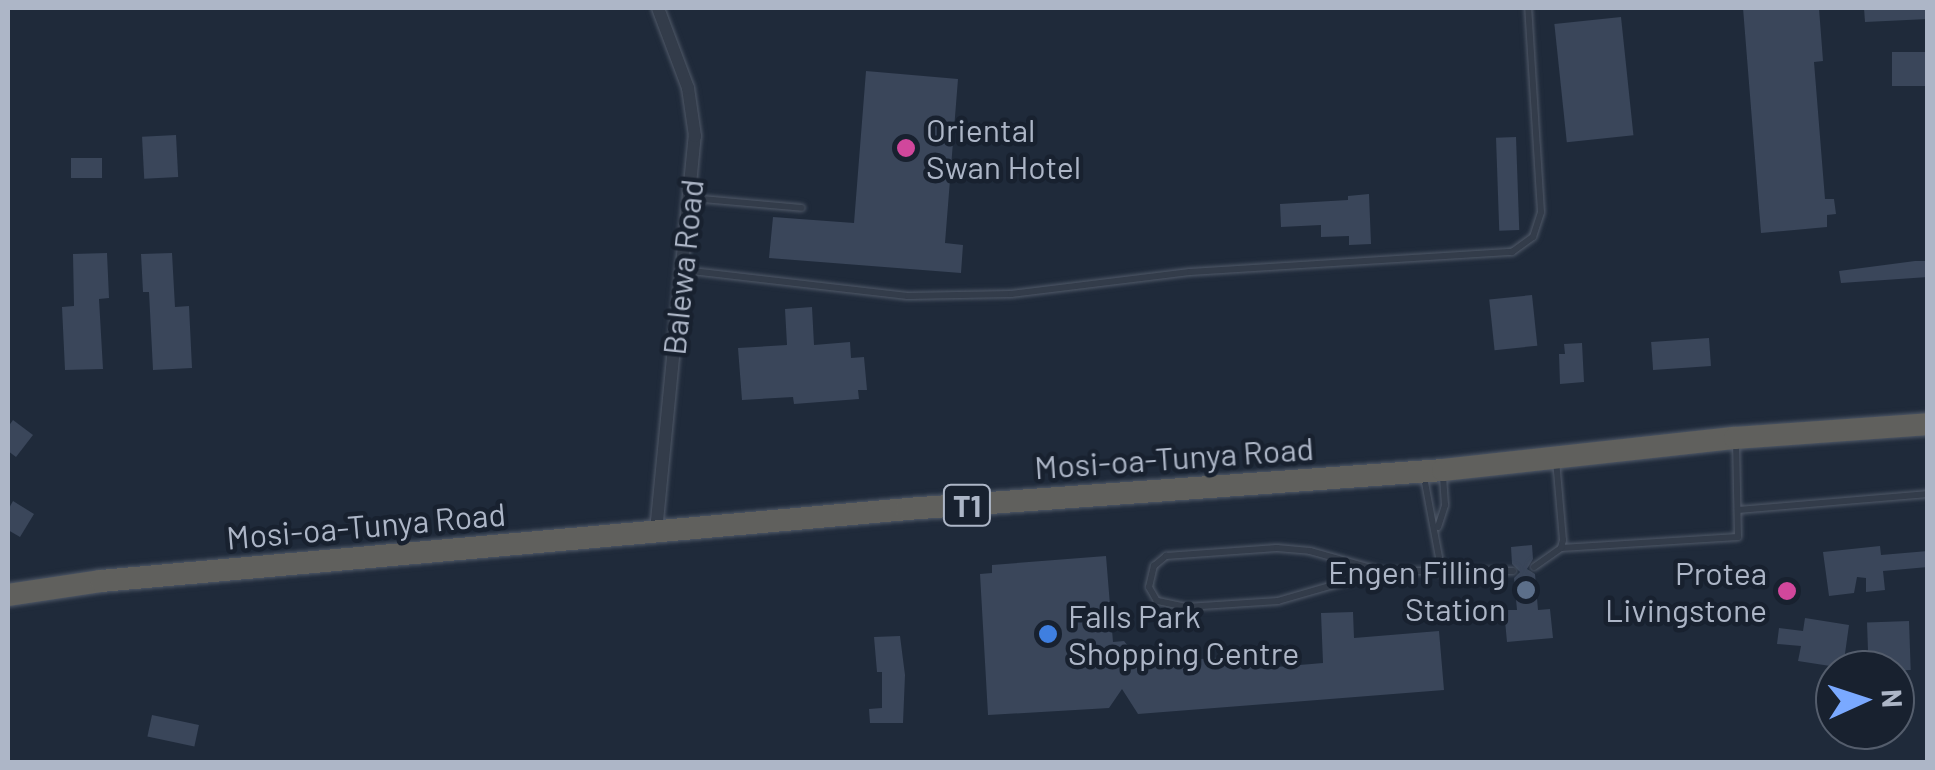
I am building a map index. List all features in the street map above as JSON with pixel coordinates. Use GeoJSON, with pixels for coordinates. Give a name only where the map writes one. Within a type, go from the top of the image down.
{"type":"FeatureCollection","features":[{"type":"Feature","properties":{"kind":"highway","name":"Mosi-oa-Tunya Road"},"geometry":{"type":"LineString","coordinates":[[8,595],[101,581],[656,531],[1433,470],[1736,438],[1928,424]]}},
{"type":"Feature","properties":{"kind":"street","name":"Balewa Road"},"geometry":{"type":"LineString","coordinates":[[656,531],[694,136],[688,88],[658,8]]}},
{"type":"Feature","properties":{"kind":"lane"},"geometry":{"type":"LineString","coordinates":[[682,270],[908,296],[1010,294],[1190,272],[1512,252],[1533,238],[1541,212],[1528,8]]}},
{"type":"Feature","properties":{"kind":"lane"},"geometry":{"type":"LineString","coordinates":[[691,198],[802,208]]}},
{"type":"Feature","properties":{"kind":"lane"},"geometry":{"type":"LineString","coordinates":[[1534,567],[1560,548],[1738,537],[1736,438]]}},
{"type":"Feature","properties":{"kind":"lane"},"geometry":{"type":"LineString","coordinates":[[1556,459],[1560,548]]}},
{"type":"Feature","properties":{"kind":"lane"},"geometry":{"type":"LineString","coordinates":[[1433,470],[1445,505],[1436,530]]}},
{"type":"Feature","properties":{"kind":"lane"},"geometry":{"type":"LineString","coordinates":[[1433,470],[1442,573]]}},
{"type":"Feature","properties":{"kind":"lane"},"geometry":{"type":"LineString","coordinates":[[1738,510],[1928,494]]}},
{"type":"Feature","properties":{"kind":"lane"},"geometry":{"type":"LineString","coordinates":[[1382,571],[1278,600],[1186,607],[1157,601],[1149,587],[1154,566],[1166,556],[1208,552],[1310,551],[1382,571],[1513,571]]}},
{"type":"Feature","properties":{"kind":"building"},"geometry":{"type":"Polygon","coordinates":[[[1743,8],[1819,8],[1823,61],[1814,62],[1825,199],[1834,199],[1836,214],[1827,215],[1827,227],[1761,233],[1743,8]]]}},
{"type":"Feature","properties":{"kind":"building"},"geometry":{"type":"Polygon","coordinates":[[[1864,8],[1928,8],[1928,19],[1865,22],[1864,8]]]}},
{"type":"Feature","properties":{"kind":"building"},"geometry":{"type":"Polygon","coordinates":[[[1621,17],[1633,135],[1567,142],[1554,24],[1621,17]]]}},
{"type":"Feature","properties":{"kind":"building"},"geometry":{"type":"Polygon","coordinates":[[[1892,52],[1928,52],[1928,86],[1892,86],[1892,52]]]}},
{"type":"Feature","properties":{"kind":"building","name":"Oriental Swan Hotel"},"geometry":{"type":"Polygon","coordinates":[[[866,71],[958,79],[945,243],[963,245],[961,273],[769,258],[773,217],[854,223],[866,71]]]}},
{"type":"Feature","properties":{"kind":"building"},"geometry":{"type":"Polygon","coordinates":[[[176,135],[178,177],[144,179],[142,137],[176,135]]]}},
{"type":"Feature","properties":{"kind":"building"},"geometry":{"type":"Polygon","coordinates":[[[1516,137],[1519,230],[1499,231],[1496,138],[1516,137]]]}},
{"type":"Feature","properties":{"kind":"building"},"geometry":{"type":"Polygon","coordinates":[[[71,158],[102,158],[102,178],[71,178],[71,158]]]}},
{"type":"Feature","properties":{"kind":"building"},"geometry":{"type":"Polygon","coordinates":[[[1369,194],[1371,244],[1349,245],[1349,236],[1321,237],[1321,225],[1281,227],[1280,204],[1348,200],[1348,196],[1369,194]]]}},
{"type":"Feature","properties":{"kind":"building"},"geometry":{"type":"Polygon","coordinates":[[[107,253],[109,298],[99,299],[103,369],[65,370],[62,307],[74,306],[73,254],[107,253]]]}},
{"type":"Feature","properties":{"kind":"building"},"geometry":{"type":"Polygon","coordinates":[[[172,253],[175,307],[189,306],[192,368],[153,370],[149,292],[143,292],[141,254],[172,253]]]}},
{"type":"Feature","properties":{"kind":"building"},"geometry":{"type":"Polygon","coordinates":[[[1928,261],[1928,277],[1841,283],[1839,271],[1928,261]]]}},
{"type":"Feature","properties":{"kind":"building"},"geometry":{"type":"Polygon","coordinates":[[[1532,295],[1537,346],[1495,350],[1489,299],[1532,295]]]}},
{"type":"Feature","properties":{"kind":"building"},"geometry":{"type":"Polygon","coordinates":[[[812,307],[814,345],[850,342],[851,358],[864,357],[867,390],[858,390],[859,399],[794,404],[793,397],[742,400],[738,348],[787,345],[785,309],[812,307]]]}},
{"type":"Feature","properties":{"kind":"building"},"geometry":{"type":"Polygon","coordinates":[[[1709,338],[1711,366],[1653,370],[1651,342],[1709,338]]]}},
{"type":"Feature","properties":{"kind":"building"},"geometry":{"type":"Polygon","coordinates":[[[1582,343],[1584,382],[1560,384],[1559,354],[1565,354],[1564,344],[1582,343]]]}},
{"type":"Feature","properties":{"kind":"building"},"geometry":{"type":"Polygon","coordinates":[[[13,420],[33,435],[16,457],[8,451],[8,427],[13,420]]]}},
{"type":"Feature","properties":{"kind":"building"},"geometry":{"type":"Polygon","coordinates":[[[13,501],[34,514],[20,537],[8,530],[8,510],[13,501]]]}},
{"type":"Feature","properties":{"kind":"building","name":"Engen Filling Station"},"geometry":{"type":"Polygon","coordinates":[[[1532,545],[1533,559],[1527,569],[1535,574],[1538,610],[1550,609],[1553,638],[1507,642],[1504,610],[1517,610],[1514,578],[1520,572],[1512,564],[1511,547],[1532,545]]]}},
{"type":"Feature","properties":{"kind":"building"},"geometry":{"type":"Polygon","coordinates":[[[1880,546],[1881,555],[1928,551],[1928,567],[1883,571],[1885,590],[1866,592],[1866,578],[1857,577],[1854,593],[1829,596],[1823,552],[1880,546]]]}},
{"type":"Feature","properties":{"kind":"building","name":"Falls Park Shopping Centre"},"geometry":{"type":"Polygon","coordinates":[[[1106,556],[1113,642],[1124,641],[1142,664],[1236,656],[1254,669],[1323,663],[1321,613],[1353,612],[1354,638],[1439,631],[1444,690],[1138,714],[1122,689],[1109,708],[988,715],[980,574],[992,573],[992,565],[1106,556]]]}},
{"type":"Feature","properties":{"kind":"building"},"geometry":{"type":"Polygon","coordinates":[[[1805,618],[1849,625],[1846,650],[1815,650],[1815,664],[1798,661],[1801,646],[1777,644],[1779,628],[1803,631],[1805,618]]]}},
{"type":"Feature","properties":{"kind":"building"},"geometry":{"type":"Polygon","coordinates":[[[1909,621],[1910,650],[1868,650],[1867,622],[1909,621]]]}},
{"type":"Feature","properties":{"kind":"building"},"geometry":{"type":"Polygon","coordinates":[[[900,636],[905,675],[903,723],[870,723],[869,709],[882,708],[882,672],[877,672],[874,637],[900,636]]]}},
{"type":"Feature","properties":{"kind":"building"},"geometry":{"type":"Polygon","coordinates":[[[152,715],[199,725],[194,746],[147,737],[152,715]]]}},
{"type":"Feature","properties":{"kind":"place","name":"Oriental Swan Hotel"},"geometry":{"type":"Point","coordinates":[906,148]}},
{"type":"Feature","properties":{"kind":"place","name":"Engen Filling Station"},"geometry":{"type":"Point","coordinates":[1526,590]}},
{"type":"Feature","properties":{"kind":"place","name":"Protea Livingstone"},"geometry":{"type":"Point","coordinates":[1787,591]}},
{"type":"Feature","properties":{"kind":"place","name":"Falls Park Shopping Centre"},"geometry":{"type":"Point","coordinates":[1048,634]}}]}
